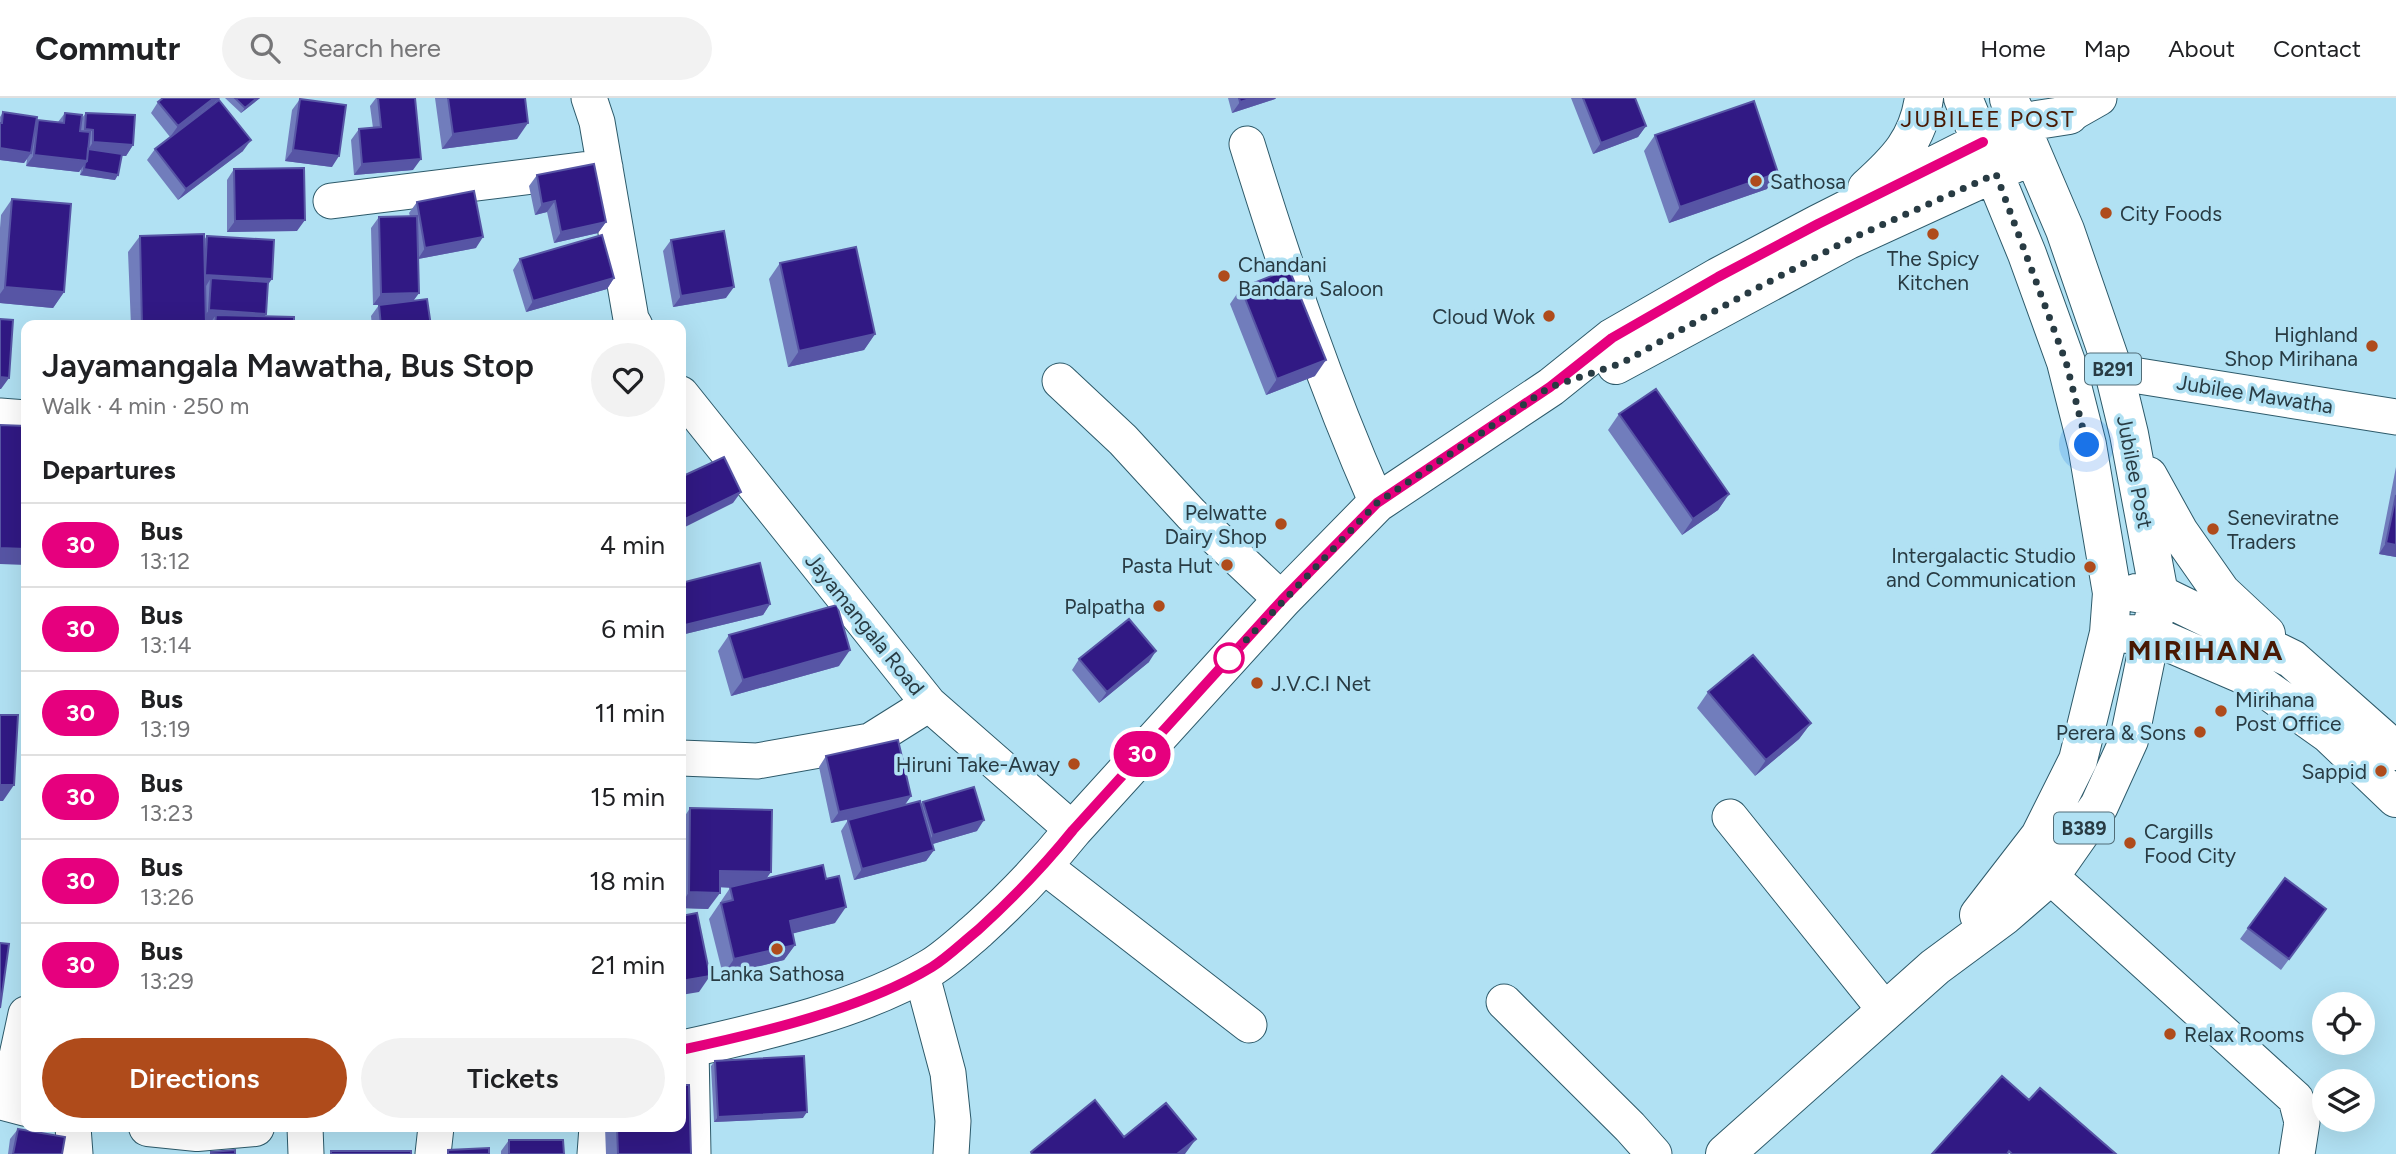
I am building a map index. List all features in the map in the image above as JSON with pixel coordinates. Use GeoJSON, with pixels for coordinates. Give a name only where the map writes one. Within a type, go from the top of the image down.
{"type":"FeatureCollection","features":[{"type":"Feature","properties":{"kind":"main road"},"geometry":{"type":"LineString","coordinates":[[1843,211],[1898,160],[1914,133],[1924,98]]}},
{"type":"Feature","properties":{"kind":"main road","name":"Jubilee Post"},"geometry":{"type":"LineString","coordinates":[[1963,98],[1989,158],[2066,362],[2087,445],[2112,593],[2109,633]]}},
{"type":"Feature","properties":{"kind":"main road"},"geometry":{"type":"LineString","coordinates":[[1550,387],[1622,363],[1848,240],[1989,158],[2020,125],[2084,107]]}},
{"type":"Feature","properties":{"kind":"main road","name":"Jubilee Post"},"geometry":{"type":"LineString","coordinates":[[2020,125],[2065,230],[2114,372],[2132,446],[2159,594]]}},
{"type":"Feature","properties":{"kind":"main road"},"geometry":{"type":"LineString","coordinates":[[686,1049],[748,1036],[867,999],[933,966],[967,939],[1044,866],[1073,830],[1282,600],[1377,503],[1550,387],[1612,338],[1718,277],[1843,211],[1989,158]]}},
{"type":"Feature","properties":{"kind":"main road"},"geometry":{"type":"LineString","coordinates":[[2132,446],[2179,532],[2221,592],[2396,751]]}},
{"type":"Feature","properties":{"kind":"main road"},"geometry":{"type":"LineString","coordinates":[[2112,593],[2159,594],[2292,659]]}},
{"type":"Feature","properties":{"kind":"main road"},"geometry":{"type":"LineString","coordinates":[[2151,635],[2159,594]]}},
{"type":"Feature","properties":{"kind":"main road"},"geometry":{"type":"LineString","coordinates":[[2109,633],[2151,635],[2249,677],[2329,734],[2396,798]]}},
{"type":"Feature","properties":{"kind":"main road","name":"B389"},"geometry":{"type":"LineString","coordinates":[[1935,967],[1999,889],[2045,825],[2078,760],[2109,633]]}},
{"type":"Feature","properties":{"kind":"main road","name":"B389"},"geometry":{"type":"LineString","coordinates":[[1725,1154],[1935,967],[2004,916],[2050,876],[2099,806],[2129,740],[2151,635]]}},
{"type":"Feature","properties":{"kind":"street"},"geometry":{"type":"LineString","coordinates":[[589,98],[597,122],[605,167],[624,320]]}},
{"type":"Feature","properties":{"kind":"street"},"geometry":{"type":"LineString","coordinates":[[1247,144],[1284,265],[1345,429],[1377,503]]}},
{"type":"Feature","properties":{"kind":"street"},"geometry":{"type":"LineString","coordinates":[[331,201],[605,167]]}},
{"type":"Feature","properties":{"kind":"street","name":"Jubilee Mawatha"},"geometry":{"type":"LineString","coordinates":[[2114,372],[2396,417]]}},
{"type":"Feature","properties":{"kind":"street"},"geometry":{"type":"LineString","coordinates":[[1060,381],[1123,440],[1191,514],[1282,600]]}},
{"type":"Feature","properties":{"kind":"street","name":"Jayamangala Road"},"geometry":{"type":"LineString","coordinates":[[686,400],[929,704],[1073,830]]}},
{"type":"Feature","properties":{"kind":"street"},"geometry":{"type":"LineString","coordinates":[[0,416],[21,418]]}},
{"type":"Feature","properties":{"kind":"street"},"geometry":{"type":"LineString","coordinates":[[686,758],[757,761],[870,741],[929,704]]}},
{"type":"Feature","properties":{"kind":"street"},"geometry":{"type":"LineString","coordinates":[[1730,817],[1885,1010]]}},
{"type":"Feature","properties":{"kind":"street"},"geometry":{"type":"LineString","coordinates":[[1044,866],[1249,1026]]}},
{"type":"Feature","properties":{"kind":"street"},"geometry":{"type":"LineString","coordinates":[[2050,876],[2296,1099],[2302,1122],[2297,1154]]}},
{"type":"Feature","properties":{"kind":"street"},"geometry":{"type":"LineString","coordinates":[[921,972],[948,1073],[953,1121],[951,1154]]}},
{"type":"Feature","properties":{"kind":"street"},"geometry":{"type":"LineString","coordinates":[[1504,1002],[1654,1154]]}},
{"type":"Feature","properties":{"kind":"street"},"geometry":{"type":"LineString","coordinates":[[11,1103],[21,1044]]}},
{"type":"Feature","properties":{"kind":"street"},"geometry":{"type":"LineString","coordinates":[[686,1049],[693,1154]]}},
{"type":"Feature","properties":{"kind":"street"},"geometry":{"type":"LineString","coordinates":[[73,1132],[75,1154]]}},
{"type":"Feature","properties":{"kind":"street"},"geometry":{"type":"LineString","coordinates":[[304,1132],[306,1154]]}},
{"type":"Feature","properties":{"kind":"street"},"geometry":{"type":"LineString","coordinates":[[433,1154],[435,1132]]}},
{"type":"Feature","properties":{"kind":"street"},"geometry":{"type":"LineString","coordinates":[[595,1154],[597,1132]]}},
{"type":"Feature","properties":{"kind":"building"},"geometry":{"type":"Polygon","coordinates":[[[163,98],[214,98],[178,126],[158,102],[163,98]]]}},
{"type":"Feature","properties":{"kind":"building"},"geometry":{"type":"Polygon","coordinates":[[[235,98],[257,98],[245,108],[235,98]]]}},
{"type":"Feature","properties":{"kind":"building"},"geometry":{"type":"Polygon","coordinates":[[[378,98],[415,98],[421,159],[362,164],[359,129],[381,127],[378,98]]]}},
{"type":"Feature","properties":{"kind":"building"},"geometry":{"type":"Polygon","coordinates":[[[448,98],[525,98],[528,123],[453,134],[448,98]]]}},
{"type":"Feature","properties":{"kind":"building"},"geometry":{"type":"Polygon","coordinates":[[[1583,98],[1635,98],[1646,126],[1601,143],[1583,98]]]}},
{"type":"Feature","properties":{"kind":"building"},"geometry":{"type":"Polygon","coordinates":[[[300,99],[346,105],[339,156],[293,150],[300,99]]]}},
{"type":"Feature","properties":{"kind":"building"},"geometry":{"type":"Polygon","coordinates":[[[219,100],[251,140],[186,189],[155,149],[219,100]]]}},
{"type":"Feature","properties":{"kind":"building"},"geometry":{"type":"Polygon","coordinates":[[[1754,101],[1778,173],[1680,207],[1655,135],[1754,101]]]}},
{"type":"Feature","properties":{"kind":"building"},"geometry":{"type":"Polygon","coordinates":[[[3,112],[37,117],[31,153],[0,148],[3,112]]]}},
{"type":"Feature","properties":{"kind":"building"},"geometry":{"type":"Polygon","coordinates":[[[65,113],[82,115],[80,131],[90,132],[87,161],[34,155],[38,120],[64,123],[65,113]]]}},
{"type":"Feature","properties":{"kind":"building"},"geometry":{"type":"Polygon","coordinates":[[[86,113],[135,115],[133,145],[93,142],[93,130],[85,129],[86,113]]]}},
{"type":"Feature","properties":{"kind":"building"},"geometry":{"type":"Polygon","coordinates":[[[88,149],[122,154],[118,175],[84,169],[88,149]]]}},
{"type":"Feature","properties":{"kind":"building"},"geometry":{"type":"Polygon","coordinates":[[[594,164],[606,222],[561,232],[555,201],[542,204],[537,175],[594,164]]]}},
{"type":"Feature","properties":{"kind":"building"},"geometry":{"type":"Polygon","coordinates":[[[304,168],[305,220],[235,221],[234,169],[304,168]]]}},
{"type":"Feature","properties":{"kind":"building"},"geometry":{"type":"Polygon","coordinates":[[[474,191],[483,237],[425,248],[417,202],[474,191]]]}},
{"type":"Feature","properties":{"kind":"building"},"geometry":{"type":"Polygon","coordinates":[[[12,199],[71,204],[64,292],[5,287],[12,199]]]}},
{"type":"Feature","properties":{"kind":"building"},"geometry":{"type":"Polygon","coordinates":[[[417,216],[419,293],[381,294],[379,217],[417,216]]]}},
{"type":"Feature","properties":{"kind":"building"},"geometry":{"type":"Polygon","coordinates":[[[724,231],[734,287],[681,296],[671,240],[724,231]]]}},
{"type":"Feature","properties":{"kind":"building"},"geometry":{"type":"Polygon","coordinates":[[[204,234],[206,320],[142,320],[140,236],[204,234]]]}},
{"type":"Feature","properties":{"kind":"building"},"geometry":{"type":"Polygon","coordinates":[[[602,235],[614,278],[533,301],[520,259],[602,235]]]}},
{"type":"Feature","properties":{"kind":"building"},"geometry":{"type":"Polygon","coordinates":[[[207,236],[274,240],[272,279],[205,275],[207,236]]]}},
{"type":"Feature","properties":{"kind":"building"},"geometry":{"type":"Polygon","coordinates":[[[856,247],[875,334],[799,351],[780,263],[856,247]]]}},
{"type":"Feature","properties":{"kind":"building"},"geometry":{"type":"Polygon","coordinates":[[[1289,269],[1326,360],[1277,379],[1241,288],[1289,269]]]}},
{"type":"Feature","properties":{"kind":"building"},"geometry":{"type":"Polygon","coordinates":[[[211,278],[268,282],[266,314],[209,310],[211,278]]]}},
{"type":"Feature","properties":{"kind":"building"},"geometry":{"type":"Polygon","coordinates":[[[427,299],[430,320],[380,320],[379,305],[427,299]]]}},
{"type":"Feature","properties":{"kind":"building"},"geometry":{"type":"Polygon","coordinates":[[[216,315],[294,317],[294,320],[216,320],[216,315]]]}},
{"type":"Feature","properties":{"kind":"building"},"geometry":{"type":"Polygon","coordinates":[[[0,319],[13,320],[9,378],[0,377],[0,319]]]}},
{"type":"Feature","properties":{"kind":"building"},"geometry":{"type":"Polygon","coordinates":[[[1656,389],[1729,494],[1693,519],[1619,414],[1656,389]]]}},
{"type":"Feature","properties":{"kind":"building"},"geometry":{"type":"Polygon","coordinates":[[[0,425],[21,426],[21,549],[0,548],[0,425]]]}},
{"type":"Feature","properties":{"kind":"building"},"geometry":{"type":"Polygon","coordinates":[[[724,457],[741,492],[686,519],[686,475],[724,457]]]}},
{"type":"Feature","properties":{"kind":"building"},"geometry":{"type":"Polygon","coordinates":[[[2396,495],[2396,545],[2386,543],[2396,495]]]}},
{"type":"Feature","properties":{"kind":"building"},"geometry":{"type":"Polygon","coordinates":[[[760,563],[770,604],[686,625],[686,582],[760,563]]]}},
{"type":"Feature","properties":{"kind":"building"},"geometry":{"type":"Polygon","coordinates":[[[837,605],[850,650],[743,680],[729,635],[837,605]]]}},
{"type":"Feature","properties":{"kind":"building"},"geometry":{"type":"Polygon","coordinates":[[[1129,619],[1156,651],[1107,692],[1079,659],[1129,619]]]}},
{"type":"Feature","properties":{"kind":"building"},"geometry":{"type":"Polygon","coordinates":[[[1753,655],[1811,723],[1766,760],[1708,692],[1753,655]]]}},
{"type":"Feature","properties":{"kind":"building"},"geometry":{"type":"Polygon","coordinates":[[[0,715],[18,715],[14,785],[0,785],[0,715]]]}},
{"type":"Feature","properties":{"kind":"building"},"geometry":{"type":"Polygon","coordinates":[[[898,740],[911,796],[839,812],[826,756],[898,740]]]}},
{"type":"Feature","properties":{"kind":"building"},"geometry":{"type":"Polygon","coordinates":[[[974,787],[984,820],[933,835],[923,802],[974,787]]]}},
{"type":"Feature","properties":{"kind":"building"},"geometry":{"type":"Polygon","coordinates":[[[920,801],[934,850],[862,869],[848,820],[920,801]]]}},
{"type":"Feature","properties":{"kind":"building"},"geometry":{"type":"Polygon","coordinates":[[[690,808],[772,810],[771,872],[720,871],[720,893],[689,892],[690,808]]]}},
{"type":"Feature","properties":{"kind":"building"},"geometry":{"type":"Polygon","coordinates":[[[823,865],[826,879],[839,876],[846,907],[790,921],[795,945],[734,959],[721,903],[733,900],[730,887],[823,865]]]}},
{"type":"Feature","properties":{"kind":"building"},"geometry":{"type":"Polygon","coordinates":[[[2285,878],[2326,909],[2289,959],[2248,928],[2285,878]]]}},
{"type":"Feature","properties":{"kind":"building"},"geometry":{"type":"Polygon","coordinates":[[[697,913],[710,976],[686,980],[686,915],[697,913]]]}},
{"type":"Feature","properties":{"kind":"building"},"geometry":{"type":"Polygon","coordinates":[[[0,943],[9,944],[0,1008],[0,943]]]}},
{"type":"Feature","properties":{"kind":"building"},"geometry":{"type":"Polygon","coordinates":[[[804,1056],[807,1112],[718,1117],[715,1061],[804,1056]]]}},
{"type":"Feature","properties":{"kind":"building"},"geometry":{"type":"Polygon","coordinates":[[[2002,1076],[2029,1100],[2040,1088],[2116,1154],[2012,1154],[2009,1151],[2007,1154],[1932,1154],[2002,1076]]]}},
{"type":"Feature","properties":{"kind":"building"},"geometry":{"type":"Polygon","coordinates":[[[686,1085],[689,1085],[691,1154],[618,1154],[617,1132],[686,1132],[686,1085]]]}},
{"type":"Feature","properties":{"kind":"building"},"geometry":{"type":"Polygon","coordinates":[[[1095,1100],[1124,1137],[1166,1103],[1196,1139],[1177,1154],[1032,1154],[1031,1152],[1095,1100]]]}},
{"type":"Feature","properties":{"kind":"building"},"geometry":{"type":"Polygon","coordinates":[[[18,1129],[21,1132],[65,1137],[62,1154],[13,1154],[18,1129]]]}},
{"type":"Feature","properties":{"kind":"building"},"geometry":{"type":"Polygon","coordinates":[[[509,1140],[563,1140],[564,1154],[509,1154],[509,1140]]]}},
{"type":"Feature","properties":{"kind":"building"},"geometry":{"type":"Polygon","coordinates":[[[489,1148],[489,1154],[448,1154],[448,1150],[489,1148]]]}},
{"type":"Feature","properties":{"kind":"building"},"geometry":{"type":"Polygon","coordinates":[[[235,1150],[235,1154],[211,1154],[211,1152],[235,1150]]]}},
{"type":"Feature","properties":{"kind":"building"},"geometry":{"type":"Polygon","coordinates":[[[331,1151],[411,1151],[411,1154],[331,1154],[331,1151]]]}},
{"type":"Feature","properties":{"kind":"bus line","name":"30"},"geometry":{"type":"LineString","coordinates":[[686,1049],[748,1036],[867,999],[933,966],[1009,902],[1044,866],[1073,830],[1282,600],[1377,503],[1550,387],[1612,338],[1818,224],[1983,142]]}},
{"type":"Feature","properties":{"kind":"place","name":"Sathosa"},"geometry":{"type":"Point","coordinates":[1756,181]}},
{"type":"Feature","properties":{"kind":"place","name":"City Foods"},"geometry":{"type":"Point","coordinates":[2106,213]}},
{"type":"Feature","properties":{"kind":"place","name":"The Spicy Kitchen"},"geometry":{"type":"Point","coordinates":[1933,234]}},
{"type":"Feature","properties":{"kind":"place","name":"Chandani Bandara Saloon"},"geometry":{"type":"Point","coordinates":[1224,276]}},
{"type":"Feature","properties":{"kind":"place","name":"Cloud Wok"},"geometry":{"type":"Point","coordinates":[1549,316]}},
{"type":"Feature","properties":{"kind":"place","name":"Highland Shop Mirihana"},"geometry":{"type":"Point","coordinates":[2372,346]}},
{"type":"Feature","properties":{"kind":"place","name":"Pelwatte Dairy Shop"},"geometry":{"type":"Point","coordinates":[1281,524]}},
{"type":"Feature","properties":{"kind":"place","name":"Seneviratne Traders"},"geometry":{"type":"Point","coordinates":[2213,529]}},
{"type":"Feature","properties":{"kind":"place","name":"Pasta Hut"},"geometry":{"type":"Point","coordinates":[1227,565]}},
{"type":"Feature","properties":{"kind":"place","name":"Intergalactic Studio and Communication"},"geometry":{"type":"Point","coordinates":[2090,567]}},
{"type":"Feature","properties":{"kind":"place","name":"Palpatha"},"geometry":{"type":"Point","coordinates":[1159,606]}},
{"type":"Feature","properties":{"kind":"place","name":"J.V.C.I Net"},"geometry":{"type":"Point","coordinates":[1257,683]}},
{"type":"Feature","properties":{"kind":"place","name":"Mirihana Post Office"},"geometry":{"type":"Point","coordinates":[2221,711]}},
{"type":"Feature","properties":{"kind":"place","name":"Perera & Sons"},"geometry":{"type":"Point","coordinates":[2200,732]}},
{"type":"Feature","properties":{"kind":"place","name":"Hiruni Take-Away"},"geometry":{"type":"Point","coordinates":[1074,764]}},
{"type":"Feature","properties":{"kind":"place","name":"Sappid"},"geometry":{"type":"Point","coordinates":[2381,771]}},
{"type":"Feature","properties":{"kind":"place","name":"Cargills Food City"},"geometry":{"type":"Point","coordinates":[2130,843]}},
{"type":"Feature","properties":{"kind":"place","name":"Lanka Sathosa"},"geometry":{"type":"Point","coordinates":[777,949]}},
{"type":"Feature","properties":{"kind":"place","name":"Relax Rooms"},"geometry":{"type":"Point","coordinates":[2170,1034]}},
{"type":"Feature","properties":{"kind":"district","name":"JUBILEE POST"},"geometry":{"type":"Point","coordinates":[1988,119]}},
{"type":"Feature","properties":{"kind":"district","name":"MIRIHANA"},"geometry":{"type":"Point","coordinates":[2206,650]}},
{"type":"Feature","properties":{"kind":"route"},"geometry":{"type":"LineString","coordinates":[[1229,658],[1377,503],[1550,387],[1622,363],[1848,240],[1996,174],[2066,362],[2087,445]]}}]}
